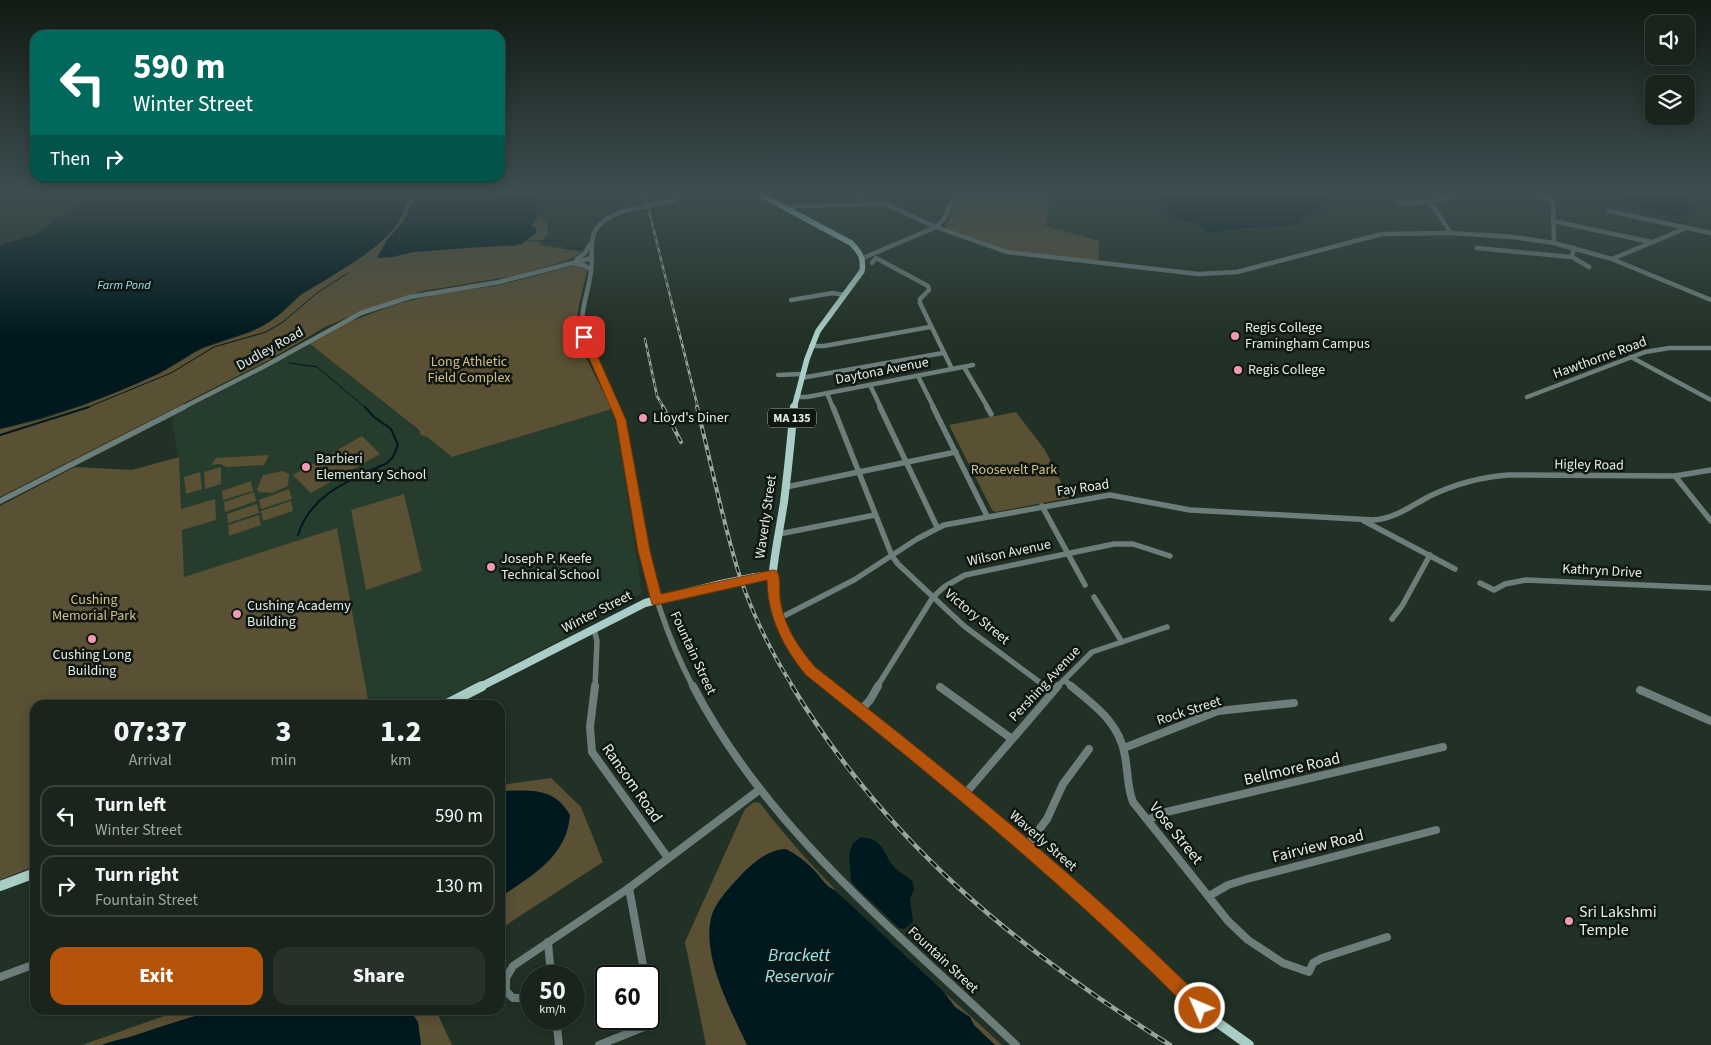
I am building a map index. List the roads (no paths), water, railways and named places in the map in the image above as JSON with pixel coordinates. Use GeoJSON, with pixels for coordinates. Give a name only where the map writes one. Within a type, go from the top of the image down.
{"type":"FeatureCollection","features":[{"type":"Feature","properties":{"kind":"main road"},"geometry":{"type":"LineString","coordinates":[[845,240],[857,248],[863,258]]}},
{"type":"Feature","properties":{"kind":"main road","name":"Waverly Street"},"geometry":{"type":"LineString","coordinates":[[863,258],[862,271],[823,322],[811,346],[796,396],[786,487],[773,574],[774,599],[778,619],[791,646],[806,667],[819,680],[965,794],[1113,922],[1207,1015],[1249,1045]]}},
{"type":"Feature","properties":{"kind":"main road","name":"Winter Street"},"geometry":{"type":"LineString","coordinates":[[455,700],[644,603],[720,584],[773,574]]}},
{"type":"Feature","properties":{"kind":"main road"},"geometry":{"type":"LineString","coordinates":[[0,886],[30,875]]}},
{"type":"Feature","properties":{"kind":"street"},"geometry":{"type":"LineString","coordinates":[[574,262],[585,253],[592,240]]}},
{"type":"Feature","properties":{"kind":"street","name":"Fountain Street"},"geometry":{"type":"LineString","coordinates":[[592,240],[591,270],[582,315],[583,332],[621,420],[644,551],[656,600],[674,649],[699,698],[730,750],[790,828],[844,886],[1016,1045]]}},
{"type":"Feature","properties":{"kind":"street"},"geometry":{"type":"LineString","coordinates":[[863,258],[906,240]]}},
{"type":"Feature","properties":{"kind":"street"},"geometry":{"type":"LineString","coordinates":[[972,240],[1006,252],[1214,274],[1237,272],[1354,240]]}},
{"type":"Feature","properties":{"kind":"street"},"geometry":{"type":"LineString","coordinates":[[1536,240],[1554,242],[1612,258],[1711,300]]}},
{"type":"Feature","properties":{"kind":"street"},"geometry":{"type":"LineString","coordinates":[[1641,240],[1651,242]]}},
{"type":"Feature","properties":{"kind":"street"},"geometry":{"type":"LineString","coordinates":[[1612,258],[1657,240]]}},
{"type":"Feature","properties":{"kind":"street"},"geometry":{"type":"LineString","coordinates":[[1477,248],[1572,257],[1589,267]]}},
{"type":"Feature","properties":{"kind":"street"},"geometry":{"type":"LineString","coordinates":[[1572,257],[1574,248]]}},
{"type":"Feature","properties":{"kind":"street"},"geometry":{"type":"LineString","coordinates":[[872,263],[884,249]]}},
{"type":"Feature","properties":{"kind":"street"},"geometry":{"type":"LineString","coordinates":[[876,258],[928,286],[929,290],[920,301],[930,326],[952,369]]}},
{"type":"Feature","properties":{"kind":"street","name":"Dudley Road"},"geometry":{"type":"LineString","coordinates":[[0,501],[265,366],[361,313],[410,297],[499,282],[574,262],[592,260]]}},
{"type":"Feature","properties":{"kind":"street"},"geometry":{"type":"LineString","coordinates":[[574,262],[584,265],[591,270]]}},
{"type":"Feature","properties":{"kind":"street"},"geometry":{"type":"LineString","coordinates":[[791,300],[833,293],[844,295]]}},
{"type":"Feature","properties":{"kind":"street"},"geometry":{"type":"LineString","coordinates":[[811,346],[824,346],[930,326]]}},
{"type":"Feature","properties":{"kind":"street","name":"Hawthorne Road"},"geometry":{"type":"LineString","coordinates":[[1528,397],[1631,357],[1658,349],[1711,348]]}},
{"type":"Feature","properties":{"kind":"street"},"geometry":{"type":"LineString","coordinates":[[778,374],[802,376],[943,353]]}},
{"type":"Feature","properties":{"kind":"street"},"geometry":{"type":"LineString","coordinates":[[1631,357],[1711,400]]}},
{"type":"Feature","properties":{"kind":"street","name":"Daytona Avenue"},"geometry":{"type":"LineString","coordinates":[[796,396],[827,393],[973,365]]}},
{"type":"Feature","properties":{"kind":"street"},"geometry":{"type":"LineString","coordinates":[[964,367],[991,414]]}},
{"type":"Feature","properties":{"kind":"street"},"geometry":{"type":"LineString","coordinates":[[918,376],[987,516]]}},
{"type":"Feature","properties":{"kind":"street"},"geometry":{"type":"LineString","coordinates":[[870,385],[937,527]]}},
{"type":"Feature","properties":{"kind":"street"},"geometry":{"type":"LineString","coordinates":[[827,393],[892,556]]}},
{"type":"Feature","properties":{"kind":"street"},"geometry":{"type":"LineString","coordinates":[[786,487],[956,452]]}},
{"type":"Feature","properties":{"kind":"street","name":"Higley Road"},"geometry":{"type":"LineString","coordinates":[[1466,481],[1508,474],[1612,477],[1675,476],[1711,470]]}},
{"type":"Feature","properties":{"kind":"street"},"geometry":{"type":"LineString","coordinates":[[1675,476],[1711,521]]}},
{"type":"Feature","properties":{"kind":"street","name":"Fay Road"},"geometry":{"type":"LineString","coordinates":[[778,619],[854,580],[937,527],[987,516],[1110,494],[1190,510],[1384,520],[1397,516],[1429,497],[1466,481]]}},
{"type":"Feature","properties":{"kind":"street"},"geometry":{"type":"LineString","coordinates":[[1042,506],[1085,585]]}},
{"type":"Feature","properties":{"kind":"street"},"geometry":{"type":"LineString","coordinates":[[779,534],[875,515]]}},
{"type":"Feature","properties":{"kind":"street"},"geometry":{"type":"LineString","coordinates":[[1364,520],[1455,569]]}},
{"type":"Feature","properties":{"kind":"street","name":"Wilson Avenue"},"geometry":{"type":"LineString","coordinates":[[860,711],[870,700],[884,674],[933,597],[944,587],[965,575],[1067,553],[1126,544],[1144,546],[1170,556]]}},
{"type":"Feature","properties":{"kind":"street","name":"Victory Street"},"geometry":{"type":"LineString","coordinates":[[892,556],[973,634],[1052,692]]}},
{"type":"Feature","properties":{"kind":"street"},"geometry":{"type":"LineString","coordinates":[[1392,619],[1402,606],[1430,556]]}},
{"type":"Feature","properties":{"kind":"street","name":"Kathryn Drive"},"geometry":{"type":"LineString","coordinates":[[1480,583],[1494,590],[1506,584],[1526,580],[1711,588]]}},
{"type":"Feature","properties":{"kind":"street"},"geometry":{"type":"LineString","coordinates":[[1094,597],[1122,642]]}},
{"type":"Feature","properties":{"kind":"street","name":"Pershing Avenue"},"geometry":{"type":"LineString","coordinates":[[965,794],[1052,692],[1092,652],[1167,626]]}},
{"type":"Feature","properties":{"kind":"street","name":"Ransom Road"},"geometry":{"type":"LineString","coordinates":[[594,629],[597,641],[596,677],[589,734],[592,752],[668,858]]}},
{"type":"Feature","properties":{"kind":"street","name":"Vose Street"},"geometry":{"type":"LineString","coordinates":[[1064,680],[1109,717],[1124,748],[1130,796],[1136,807],[1228,921],[1248,940],[1283,963],[1309,972],[1313,964],[1322,958],[1387,936]]}},
{"type":"Feature","properties":{"kind":"street"},"geometry":{"type":"LineString","coordinates":[[940,687],[1012,739]]}},
{"type":"Feature","properties":{"kind":"street"},"geometry":{"type":"LineString","coordinates":[[1640,690],[1711,721]]}},
{"type":"Feature","properties":{"kind":"street","name":"Rock Street"},"geometry":{"type":"LineString","coordinates":[[1124,748],[1218,711],[1294,703]]}},
{"type":"Feature","properties":{"kind":"street","name":"Bellmore Road"},"geometry":{"type":"LineString","coordinates":[[1148,820],[1162,813],[1443,747]]}},
{"type":"Feature","properties":{"kind":"street"},"geometry":{"type":"LineString","coordinates":[[1026,847],[1047,819],[1063,784],[1088,749]]}},
{"type":"Feature","properties":{"kind":"street"},"geometry":{"type":"LineString","coordinates":[[520,998],[513,998],[506,991],[506,978],[513,966],[629,888],[759,790]]}},
{"type":"Feature","properties":{"kind":"street","name":"Fairview Road"},"geometry":{"type":"LineString","coordinates":[[1209,896],[1228,885],[1246,879],[1436,830]]}},
{"type":"Feature","properties":{"kind":"street"},"geometry":{"type":"LineString","coordinates":[[629,888],[643,965]]}},
{"type":"Feature","properties":{"kind":"street"},"geometry":{"type":"LineString","coordinates":[[548,942],[550,965]]}},
{"type":"Feature","properties":{"kind":"street"},"geometry":{"type":"LineString","coordinates":[[0,977],[30,966]]}},
{"type":"Feature","properties":{"kind":"street"},"geometry":{"type":"LineString","coordinates":[[558,1030],[560,1045]]}},
{"type":"Feature","properties":{"kind":"street"},"geometry":{"type":"LineString","coordinates":[[599,1045],[636,1030]]}},
{"type":"Feature","properties":{"kind":"water","name":"Farm Pond"},"geometry":{"type":"Polygon","coordinates":[[[18,240],[383,240],[350,264],[300,295],[267,323],[251,331],[200,349],[163,371],[100,399],[0,429],[0,245],[18,240]]]}},
{"type":"Feature","properties":{"kind":"water"},"geometry":{"type":"Polygon","coordinates":[[[387,240],[527,240],[522,244],[413,252],[393,257],[377,258],[387,240]]]}},
{"type":"Feature","properties":{"kind":"water"},"geometry":{"type":"Polygon","coordinates":[[[505,791],[542,792],[557,800],[570,815],[562,842],[555,853],[546,864],[505,894],[505,791]]]}},
{"type":"Feature","properties":{"kind":"water"},"geometry":{"type":"Polygon","coordinates":[[[861,837],[879,844],[895,868],[913,882],[914,889],[910,899],[913,922],[904,929],[899,928],[851,880],[849,854],[853,843],[861,837]]]}},
{"type":"Feature","properties":{"kind":"water","name":"Brackett Reservoir"},"geometry":{"type":"Polygon","coordinates":[[[786,849],[809,865],[828,886],[835,890],[944,992],[955,1007],[970,1017],[974,1025],[995,1045],[747,1045],[726,1000],[714,967],[709,934],[711,918],[723,895],[741,875],[767,854],[786,849]]]}},
{"type":"Feature","properties":{"kind":"water"},"geometry":{"type":"Polygon","coordinates":[[[198,1015],[413,1015],[418,1022],[421,1045],[102,1045],[198,1015]]]}},
{"type":"Feature","properties":{"kind":"waterway"},"geometry":{"type":"LineString","coordinates":[[528,241],[559,241],[564,242],[567,248],[582,248]]}},
{"type":"Feature","properties":{"kind":"waterway"},"geometry":{"type":"LineString","coordinates":[[87,408],[171,373],[214,347],[266,332],[283,322],[317,293],[348,273]]}},
{"type":"Feature","properties":{"kind":"waterway"},"geometry":{"type":"LineString","coordinates":[[289,363],[317,367],[366,408]]}},
{"type":"Feature","properties":{"kind":"waterway"},"geometry":{"type":"LineString","coordinates":[[0,435],[87,408]]}},
{"type":"Feature","properties":{"kind":"waterway"},"geometry":{"type":"LineString","coordinates":[[298,535],[312,508],[322,498],[346,482],[387,463],[393,457],[398,445],[391,429],[374,417],[366,408]]}},
{"type":"Feature","properties":{"kind":"railway"},"geometry":{"type":"LineString","coordinates":[[656,240],[698,408]]}},
{"type":"Feature","properties":{"kind":"railway"},"geometry":{"type":"LineString","coordinates":[[645,339],[657,396],[664,408]]}},
{"type":"Feature","properties":{"kind":"railway"},"geometry":{"type":"LineString","coordinates":[[663,407],[681,442]]}},
{"type":"Feature","properties":{"kind":"railway"},"geometry":{"type":"LineString","coordinates":[[697,407],[739,574],[763,632],[793,687]]}},
{"type":"Feature","properties":{"kind":"railway"},"geometry":{"type":"LineString","coordinates":[[792,686],[829,743],[870,795],[913,843],[959,888],[1059,970],[1170,1045]]}},
{"type":"Feature","properties":{"kind":"place","name":"Regis College Framingham Campus"},"geometry":{"type":"Point","coordinates":[1235,336]}},
{"type":"Feature","properties":{"kind":"place","name":"Regis College"},"geometry":{"type":"Point","coordinates":[1238,370]}},
{"type":"Feature","properties":{"kind":"place","name":"Lloyd's Diner"},"geometry":{"type":"Point","coordinates":[643,418]}},
{"type":"Feature","properties":{"kind":"place","name":"Barbieri Elementary School"},"geometry":{"type":"Point","coordinates":[306,467]}},
{"type":"Feature","properties":{"kind":"place","name":"Joseph P. Keefe Technical School"},"geometry":{"type":"Point","coordinates":[491,567]}},
{"type":"Feature","properties":{"kind":"place","name":"Cushing Academy Building"},"geometry":{"type":"Point","coordinates":[237,614]}},
{"type":"Feature","properties":{"kind":"place","name":"Cushing Long Building"},"geometry":{"type":"Point","coordinates":[92,639]}},
{"type":"Feature","properties":{"kind":"place","name":"Sri Lakshmi Temple"},"geometry":{"type":"Point","coordinates":[1569,921]}},
{"type":"Feature","properties":{"kind":"park label","name":"Long Athletic Field Complex"},"geometry":{"type":"Point","coordinates":[469,370]}},
{"type":"Feature","properties":{"kind":"park label","name":"Roosevelt Park"},"geometry":{"type":"Point","coordinates":[1014,470]}},
{"type":"Feature","properties":{"kind":"park label","name":"Cushing Memorial Park"},"geometry":{"type":"Point","coordinates":[94,608]}}]}
